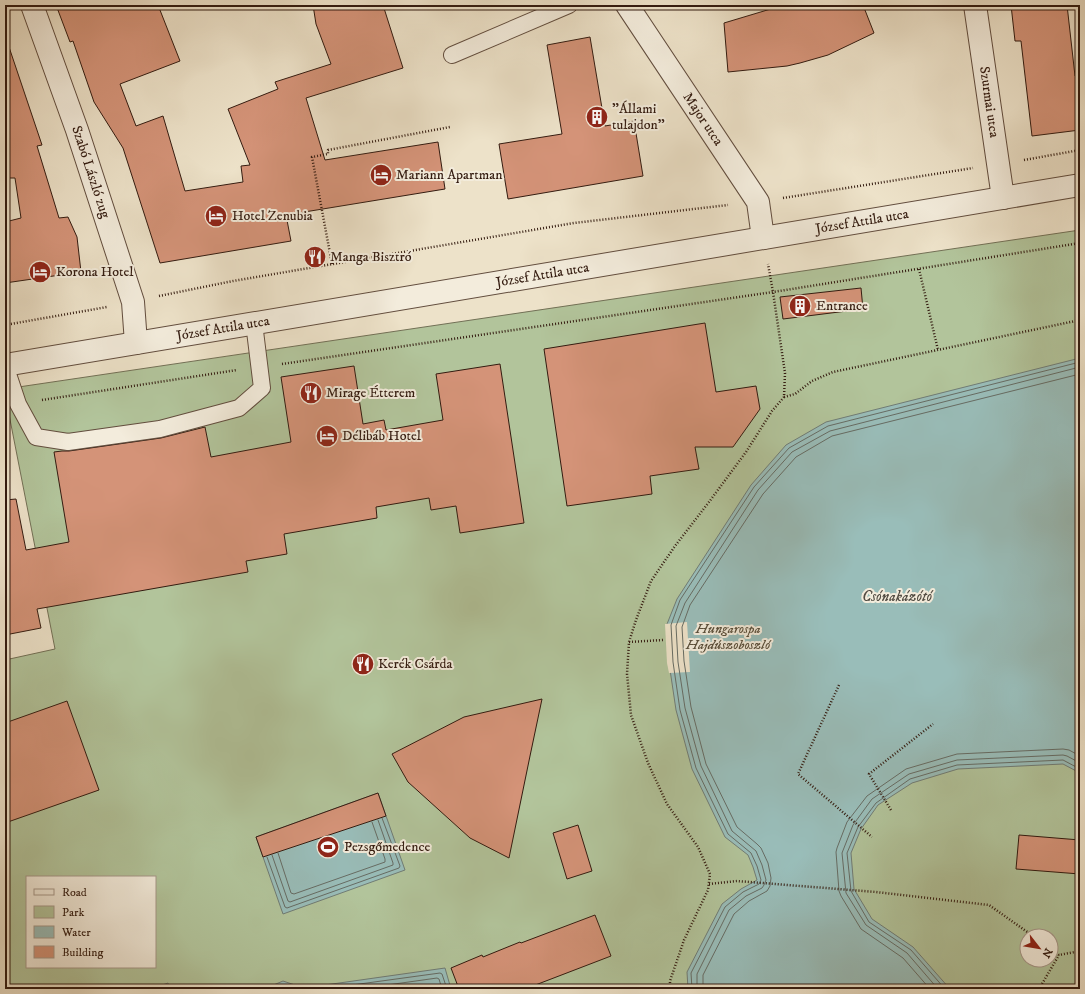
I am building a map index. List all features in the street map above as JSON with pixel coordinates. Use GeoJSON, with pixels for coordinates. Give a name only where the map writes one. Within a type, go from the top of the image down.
{"type":"FeatureCollection","features":[{"type":"Feature","properties":{"kind":"street","name":"Szabó László zug"},"geometry":{"type":"LineString","coordinates":[[32,5],[77,130],[133,302],[136,343]]}},
{"type":"Feature","properties":{"kind":"street","name":"Major utca"},"geometry":{"type":"LineString","coordinates":[[627,5],[758,202],[763,238]]}},
{"type":"Feature","properties":{"kind":"street","name":"Szurmai utca"},"geometry":{"type":"LineString","coordinates":[[975,5],[1003,198]]}},
{"type":"Feature","properties":{"kind":"street","name":"József Attila utca"},"geometry":{"type":"LineString","coordinates":[[5,365],[1080,185]]}},
{"type":"Feature","properties":{"kind":"lane"},"geometry":{"type":"LineString","coordinates":[[452,55],[569,5]]}},
{"type":"Feature","properties":{"kind":"lane"},"geometry":{"type":"LineString","coordinates":[[5,365],[18,404],[36,437],[68,442],[160,429],[239,408],[262,388],[254,323]]}},
{"type":"Feature","properties":{"kind":"path"},"geometry":{"type":"LineString","coordinates":[[332,264],[312,158],[328,154],[328,150],[450,127]]}},
{"type":"Feature","properties":{"kind":"path"},"geometry":{"type":"LineString","coordinates":[[5,325],[133,302],[233,281],[574,224],[758,202],[1080,150]]}},
{"type":"Feature","properties":{"kind":"path"},"geometry":{"type":"LineString","coordinates":[[18,404],[259,367],[773,292],[1080,243]]}},
{"type":"Feature","properties":{"kind":"path"},"geometry":{"type":"LineString","coordinates":[[919,269],[938,350]]}},
{"type":"Feature","properties":{"kind":"path"},"geometry":{"type":"LineString","coordinates":[[773,292],[785,373],[784,397]]}},
{"type":"Feature","properties":{"kind":"path"},"geometry":{"type":"LineString","coordinates":[[670,989],[670,981],[684,940],[708,890],[710,874],[698,847],[667,804],[648,763],[631,715],[628,674],[629,642],[651,580],[746,452],[772,411],[784,397],[795,394],[812,381],[833,372],[1080,320]]}},
{"type":"Feature","properties":{"kind":"path"},"geometry":{"type":"LineString","coordinates":[[629,642],[663,640]]}},
{"type":"Feature","properties":{"kind":"path"},"geometry":{"type":"LineString","coordinates":[[839,685],[798,774],[872,837]]}},
{"type":"Feature","properties":{"kind":"path"},"geometry":{"type":"LineString","coordinates":[[891,810],[869,774],[933,724]]}},
{"type":"Feature","properties":{"kind":"path"},"geometry":{"type":"LineString","coordinates":[[709,884],[738,882],[876,892],[989,905],[1022,928]]}},
{"type":"Feature","properties":{"kind":"path"},"geometry":{"type":"LineString","coordinates":[[1039,989],[1060,955],[1080,951]]}},
{"type":"Feature","properties":{"kind":"green space","name":"Hungarospa Hajdúszoboszló"},"geometry":{"type":"Polygon","coordinates":[[[1080,230],[1080,989],[5,989],[5,660],[55,649],[5,389],[1080,230]]]}},
{"type":"Feature","properties":{"kind":"water","name":"Csónakázótó"},"geometry":{"type":"Polygon","coordinates":[[[1080,358],[1080,773],[1063,764],[958,769],[912,783],[878,805],[861,829],[851,853],[854,889],[872,919],[913,947],[950,989],[688,989],[687,972],[722,904],[741,889],[757,880],[748,855],[725,837],[692,769],[676,710],[669,663],[667,624],[677,599],[751,485],[786,445],[826,422],[1080,358]]]}},
{"type":"Feature","properties":{"kind":"water","name":"Pezsgőmedence"},"geometry":{"type":"Polygon","coordinates":[[[378,793],[405,870],[283,914],[256,837],[378,793]]]}},
{"type":"Feature","properties":{"kind":"water"},"geometry":{"type":"Polygon","coordinates":[[[445,968],[451,989],[264,989],[283,981],[304,988],[445,968]]]}},
{"type":"Feature","properties":{"kind":"water"},"geometry":{"type":"Polygon","coordinates":[[[168,983],[170,989],[151,989],[168,983]]]}},
{"type":"Feature","properties":{"kind":"pier"},"geometry":{"type":"Polygon","coordinates":[[[687,622],[690,672],[669,673],[665,624],[687,622]]]}},
{"type":"Feature","properties":{"kind":"building"},"geometry":{"type":"Polygon","coordinates":[[[56,5],[158,5],[180,61],[120,84],[136,126],[163,116],[185,191],[243,182],[241,166],[250,165],[228,109],[278,89],[275,82],[331,64],[316,24],[313,5],[383,5],[403,68],[306,98],[325,160],[438,142],[445,189],[286,215],[291,241],[160,263],[123,148],[94,102],[73,41],[70,42],[56,5]]]}},
{"type":"Feature","properties":{"kind":"building"},"geometry":{"type":"Polygon","coordinates":[[[784,5],[863,5],[874,33],[828,55],[800,63],[787,66],[728,72],[724,23],[784,5]]]}},
{"type":"Feature","properties":{"kind":"building"},"geometry":{"type":"Polygon","coordinates":[[[1011,5],[1067,5],[1075,76],[1080,75],[1080,130],[1032,136],[1021,41],[1015,41],[1011,5]]]}},
{"type":"Feature","properties":{"kind":"building","name":"\"Állami tulajdon\""},"geometry":{"type":"Polygon","coordinates":[[[590,37],[605,126],[634,121],[643,176],[508,199],[499,144],[562,134],[547,45],[590,37]]]}},
{"type":"Feature","properties":{"kind":"building"},"geometry":{"type":"Polygon","coordinates":[[[9,47],[42,145],[37,146],[59,218],[68,217],[77,237],[81,272],[5,283],[5,222],[21,218],[15,178],[5,178],[5,48],[9,47]]]}},
{"type":"Feature","properties":{"kind":"building"},"geometry":{"type":"Polygon","coordinates":[[[861,288],[863,309],[783,319],[780,297],[861,288]]]}},
{"type":"Feature","properties":{"kind":"building"},"geometry":{"type":"Polygon","coordinates":[[[705,323],[716,392],[756,386],[760,409],[733,447],[695,447],[699,469],[650,476],[652,494],[567,506],[544,349],[705,323]]]}},
{"type":"Feature","properties":{"kind":"building"},"geometry":{"type":"Polygon","coordinates":[[[500,364],[524,523],[460,533],[456,506],[431,510],[429,498],[376,507],[377,518],[284,534],[287,554],[246,561],[248,572],[37,609],[41,628],[5,635],[5,500],[16,499],[26,550],[69,542],[54,452],[161,438],[205,427],[211,457],[291,442],[281,377],[354,366],[363,424],[384,420],[386,430],[443,420],[436,374],[500,364]]]}},
{"type":"Feature","properties":{"kind":"building"},"geometry":{"type":"Polygon","coordinates":[[[542,699],[509,858],[470,838],[408,782],[392,754],[464,717],[542,699]]]}},
{"type":"Feature","properties":{"kind":"building"},"geometry":{"type":"Polygon","coordinates":[[[67,701],[99,790],[5,823],[5,723],[67,701]]]}},
{"type":"Feature","properties":{"kind":"building"},"geometry":{"type":"Polygon","coordinates":[[[378,793],[386,816],[263,857],[256,837],[378,793]]]}},
{"type":"Feature","properties":{"kind":"building"},"geometry":{"type":"Polygon","coordinates":[[[578,825],[592,871],[567,879],[553,833],[578,825]]]}},
{"type":"Feature","properties":{"kind":"building"},"geometry":{"type":"Polygon","coordinates":[[[1019,835],[1080,840],[1080,874],[1016,869],[1019,835]]]}},
{"type":"Feature","properties":{"kind":"building"},"geometry":{"type":"Polygon","coordinates":[[[595,915],[611,956],[525,989],[459,989],[451,968],[482,955],[483,957],[595,915]]]}},
{"type":"Feature","properties":{"kind":"place","name":"\"Állami tulajdon\""},"geometry":{"type":"Point","coordinates":[597,117]}},
{"type":"Feature","properties":{"kind":"place","name":"Mariann Apartman"},"geometry":{"type":"Point","coordinates":[381,175]}},
{"type":"Feature","properties":{"kind":"place","name":"Hotel Zenubia"},"geometry":{"type":"Point","coordinates":[216,216]}},
{"type":"Feature","properties":{"kind":"place","name":"Manga Bisztró"},"geometry":{"type":"Point","coordinates":[315,257]}},
{"type":"Feature","properties":{"kind":"place","name":"Korona Hotel"},"geometry":{"type":"Point","coordinates":[40,272]}},
{"type":"Feature","properties":{"kind":"place","name":"Entrance"},"geometry":{"type":"Point","coordinates":[800,306]}},
{"type":"Feature","properties":{"kind":"place","name":"Mirage Étterem"},"geometry":{"type":"Point","coordinates":[311,393]}},
{"type":"Feature","properties":{"kind":"place","name":"Délibáb Hotel"},"geometry":{"type":"Point","coordinates":[327,436]}},
{"type":"Feature","properties":{"kind":"place","name":"Kerék Csárda"},"geometry":{"type":"Point","coordinates":[363,664]}},
{"type":"Feature","properties":{"kind":"place","name":"Pezsgőmedence"},"geometry":{"type":"Point","coordinates":[328,847]}}]}
